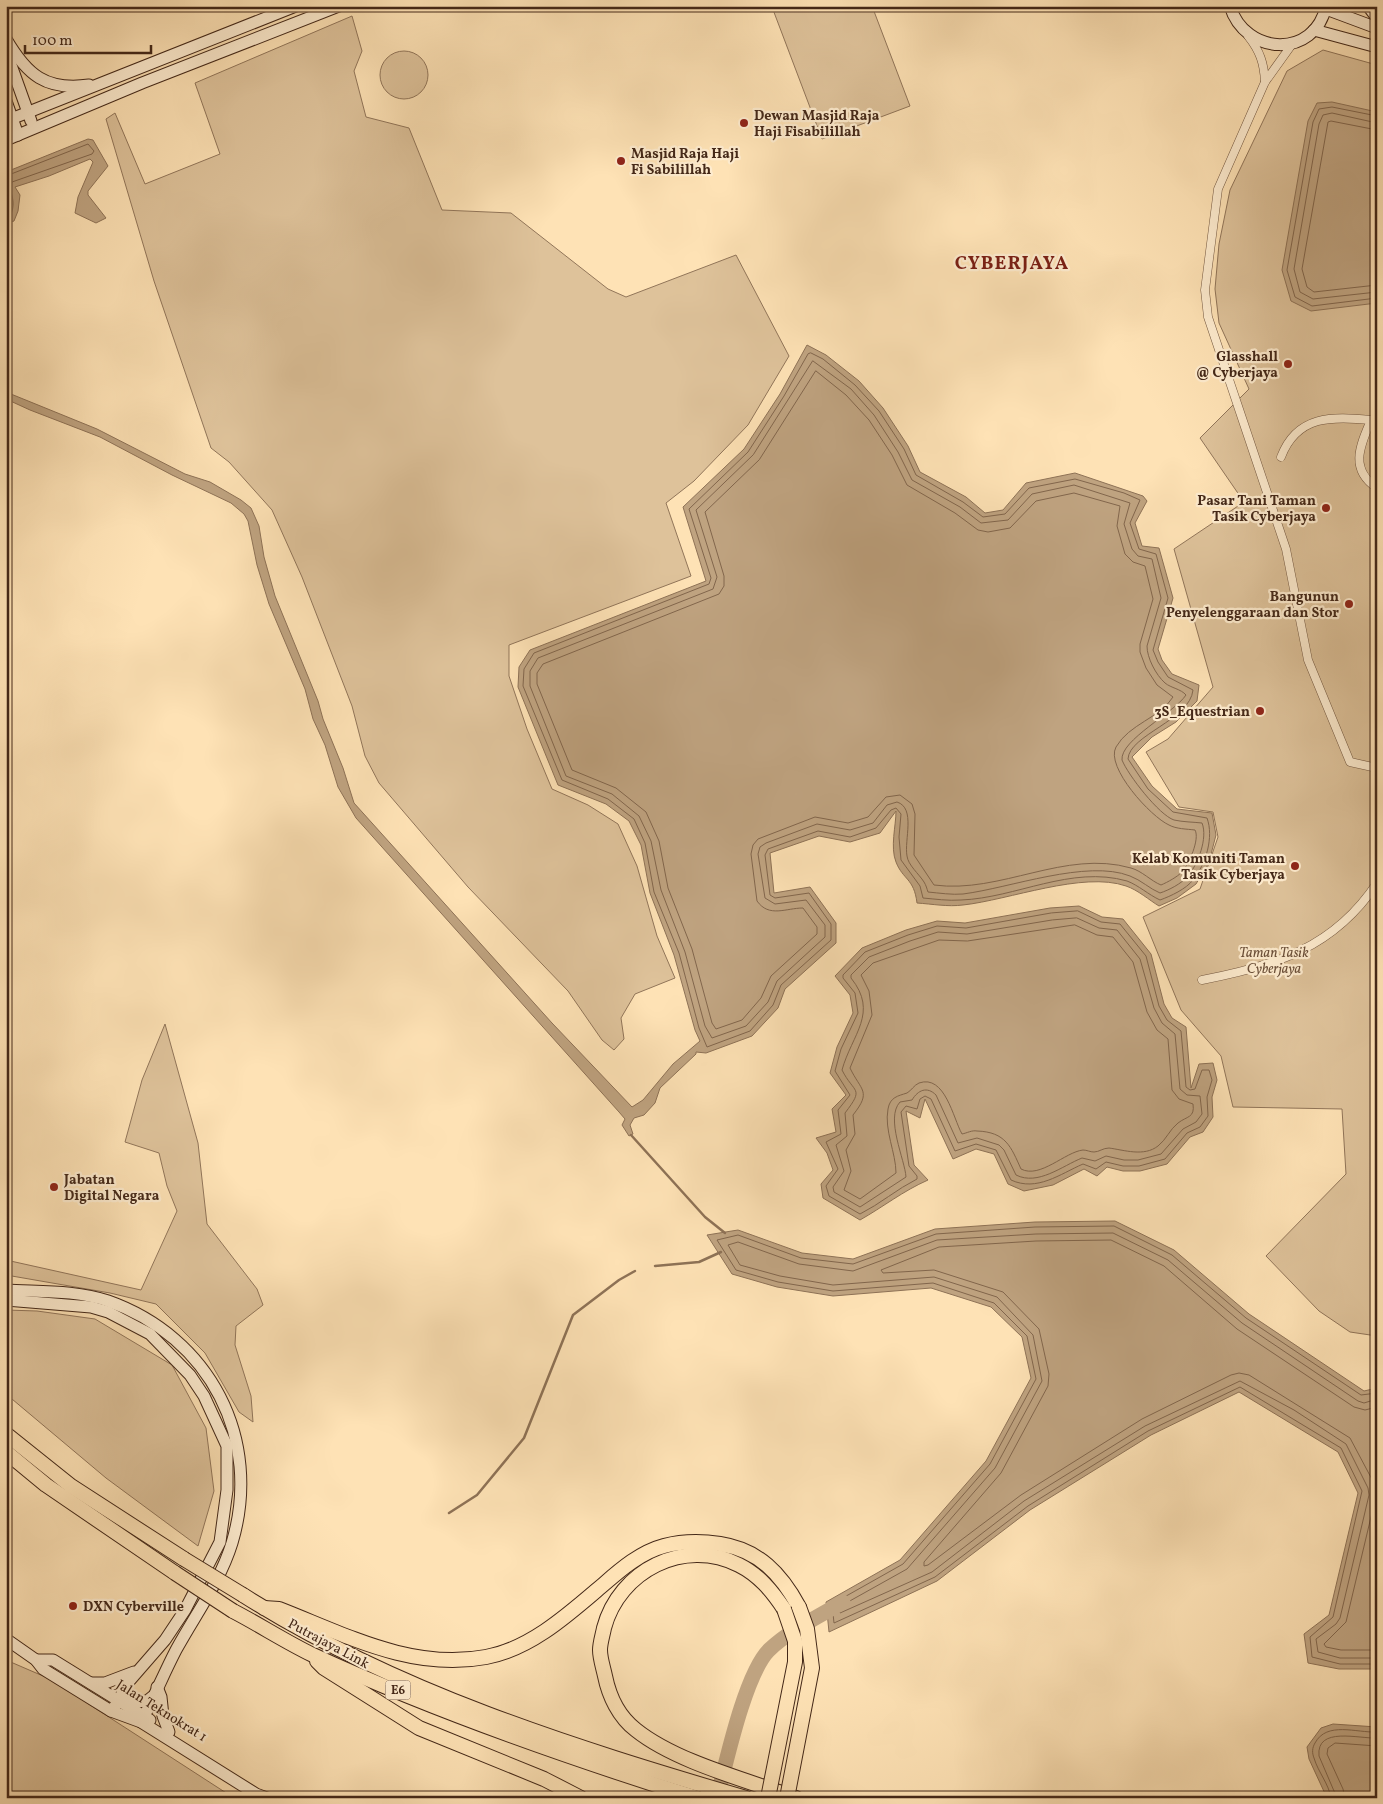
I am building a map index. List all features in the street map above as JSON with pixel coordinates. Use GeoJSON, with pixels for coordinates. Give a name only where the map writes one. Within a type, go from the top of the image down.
{"type":"FeatureCollection","features":[{"type":"Feature","properties":{"kind":"highway","name":"Putrajaya Link"},"geometry":{"type":"LineString","coordinates":[[6,1434],[71,1486],[184,1559],[264,1608],[393,1676],[481,1711],[576,1744],[746,1798]]}},
{"type":"Feature","properties":{"kind":"highway","name":"Putrajaya Link"},"geometry":{"type":"LineString","coordinates":[[6,1452],[46,1485],[175,1573],[233,1611],[312,1654],[474,1722],[568,1758],[697,1798]]}},
{"type":"Feature","properties":{"kind":"highway"},"geometry":{"type":"LineString","coordinates":[[264,1608],[279,1609],[398,1655],[442,1660],[487,1657],[520,1645],[544,1631],[625,1566],[643,1554],[662,1546],[701,1542],[743,1549],[773,1568],[788,1586],[799,1607],[807,1629],[812,1668],[787,1798]]}},
{"type":"Feature","properties":{"kind":"highway"},"geometry":{"type":"LineString","coordinates":[[768,1798],[795,1662],[795,1641],[784,1609],[762,1581],[737,1564],[704,1556],[686,1556],[669,1560],[633,1578],[619,1593],[609,1612],[600,1649],[608,1689],[616,1707],[635,1730],[662,1747],[697,1762],[796,1798]]}},
{"type":"Feature","properties":{"kind":"highway"},"geometry":{"type":"LineString","coordinates":[[312,1654],[324,1668],[420,1728],[544,1779],[581,1798]]}},
{"type":"Feature","properties":{"kind":"main road"},"geometry":{"type":"LineString","coordinates":[[9,120],[296,6]]}},
{"type":"Feature","properties":{"kind":"main road"},"geometry":{"type":"LineString","coordinates":[[6,140],[142,83],[339,6]]}},
{"type":"Feature","properties":{"kind":"main road"},"geometry":{"type":"LineString","coordinates":[[1230,6],[1237,24],[1247,34],[1269,44],[1293,43],[1314,30],[1326,8],[1377,28]]}},
{"type":"Feature","properties":{"kind":"main road"},"geometry":{"type":"LineString","coordinates":[[1368,6],[1377,18]]}},
{"type":"Feature","properties":{"kind":"main road"},"geometry":{"type":"LineString","coordinates":[[1314,30],[1377,47]]}},
{"type":"Feature","properties":{"kind":"main road"},"geometry":{"type":"LineString","coordinates":[[6,40],[25,68],[33,75],[53,84],[81,86],[123,76]]}},
{"type":"Feature","properties":{"kind":"main road"},"geometry":{"type":"LineString","coordinates":[[6,51],[34,129]]}},
{"type":"Feature","properties":{"kind":"main road"},"geometry":{"type":"LineString","coordinates":[[6,100],[9,120],[18,135]]}},
{"type":"Feature","properties":{"kind":"main road"},"geometry":{"type":"LineString","coordinates":[[6,1290],[74,1294],[106,1300],[160,1327],[181,1343],[196,1359],[217,1389],[231,1420],[239,1447],[240,1488],[232,1542],[224,1564],[154,1692],[142,1719]]}},
{"type":"Feature","properties":{"kind":"main road"},"geometry":{"type":"LineString","coordinates":[[6,1300],[91,1307],[108,1312],[150,1334],[190,1375],[204,1396],[227,1446],[227,1490],[220,1542],[185,1610],[165,1640],[125,1686],[119,1700],[111,1711]]}},
{"type":"Feature","properties":{"kind":"main road","name":"Jalan Teknokrat 1"},"geometry":{"type":"LineString","coordinates":[[6,1639],[36,1660],[44,1669],[111,1711],[142,1719],[169,1732],[260,1789],[266,1798]]}},
{"type":"Feature","properties":{"kind":"main road","name":"Jalan Teknokrat 1"},"geometry":{"type":"LineString","coordinates":[[36,1660],[53,1660],[119,1700],[142,1719],[256,1794],[266,1798]]}},
{"type":"Feature","properties":{"kind":"main road"},"geometry":{"type":"LineString","coordinates":[[91,1683],[114,1681],[141,1668]]}},
{"type":"Feature","properties":{"kind":"main road"},"geometry":{"type":"LineString","coordinates":[[125,1686],[128,1694],[136,1702],[147,1701],[154,1692]]}},
{"type":"Feature","properties":{"kind":"main road"},"geometry":{"type":"LineString","coordinates":[[154,1692],[161,1697],[163,1716],[169,1732]]}},
{"type":"Feature","properties":{"kind":"street"},"geometry":{"type":"LineString","coordinates":[[1247,34],[1258,48],[1264,64],[1265,82]]}},
{"type":"Feature","properties":{"kind":"street"},"geometry":{"type":"LineString","coordinates":[[1293,43],[1265,82],[1218,188],[1205,290],[1208,317],[1286,549],[1308,660],[1350,762],[1377,768]]}},
{"type":"Feature","properties":{"kind":"street"},"geometry":{"type":"LineString","coordinates":[[1281,457],[1288,440],[1303,426],[1326,418],[1374,419],[1360,446],[1360,461],[1362,474],[1377,488]]}},
{"type":"Feature","properties":{"kind":"street"},"geometry":{"type":"LineString","coordinates":[[1202,980],[1249,971],[1273,963],[1308,946],[1347,921],[1377,883]]}},
{"type":"Feature","properties":{"kind":"green space"},"geometry":{"type":"Polygon","coordinates":[[[872,6],[910,106],[822,139],[772,7],[872,6]]]}},
{"type":"Feature","properties":{"kind":"green space"},"geometry":{"type":"Polygon","coordinates":[[[352,16],[362,51],[354,71],[366,117],[409,128],[442,210],[511,213],[608,289],[626,297],[736,255],[789,356],[748,425],[694,481],[666,503],[691,576],[509,645],[509,676],[527,729],[552,789],[588,805],[618,824],[637,866],[657,936],[675,978],[635,994],[621,1018],[624,1039],[614,1050],[602,1040],[568,991],[468,887],[379,783],[365,756],[352,706],[302,577],[272,510],[229,462],[211,448],[154,281],[106,119],[115,113],[145,184],[220,154],[195,83],[352,16]]]}},
{"type":"Feature","properties":{"kind":"green space","name":"Taman Tasik Cyberjaya"},"geometry":{"type":"Polygon","coordinates":[[[1323,50],[1377,65],[1377,1336],[1350,1332],[1319,1311],[1266,1256],[1346,1174],[1342,1109],[1233,1107],[1221,1056],[1181,1010],[1143,917],[1200,889],[1218,837],[1213,812],[1179,807],[1146,752],[1168,739],[1213,687],[1174,549],[1244,502],[1200,438],[1249,389],[1219,323],[1215,289],[1219,244],[1230,190],[1287,71],[1323,50]]]}},
{"type":"Feature","properties":{"kind":"green space"},"geometry":{"type":"Polygon","coordinates":[[[399,51],[409,51],[421,58],[428,70],[428,80],[421,92],[409,99],[399,99],[391,95],[384,88],[380,80],[380,70],[384,62],[391,55],[399,51]]]}},
{"type":"Feature","properties":{"kind":"green space"},"geometry":{"type":"Polygon","coordinates":[[[165,1024],[198,1143],[207,1224],[257,1289],[263,1305],[236,1326],[235,1345],[251,1396],[253,1422],[239,1412],[205,1353],[156,1304],[110,1293],[6,1275],[6,1260],[141,1290],[177,1211],[167,1186],[159,1153],[125,1142],[142,1080],[165,1024]]]}},
{"type":"Feature","properties":{"kind":"green space"},"geometry":{"type":"Polygon","coordinates":[[[6,1310],[37,1311],[95,1319],[172,1365],[206,1428],[214,1491],[198,1546],[106,1478],[6,1394],[6,1310]]]}},
{"type":"Feature","properties":{"kind":"green space"},"geometry":{"type":"Polygon","coordinates":[[[6,1660],[50,1679],[234,1798],[6,1798],[6,1660]]]}},
{"type":"Feature","properties":{"kind":"water"},"geometry":{"type":"Polygon","coordinates":[[[1332,102],[1377,112],[1377,303],[1311,311],[1291,301],[1282,270],[1308,121],[1317,103],[1332,102]]]}},
{"type":"Feature","properties":{"kind":"water"},"geometry":{"type":"Polygon","coordinates":[[[88,139],[93,140],[108,166],[88,191],[88,195],[106,218],[96,223],[75,213],[78,197],[93,162],[90,159],[49,176],[15,187],[20,195],[18,211],[14,221],[6,224],[6,172],[88,139]]]}},
{"type":"Feature","properties":{"kind":"water"},"geometry":{"type":"Polygon","coordinates":[[[807,345],[826,355],[859,381],[883,408],[908,446],[920,472],[966,497],[985,513],[1003,510],[1026,483],[1075,473],[1143,496],[1147,501],[1135,523],[1142,546],[1159,548],[1173,598],[1158,649],[1162,660],[1172,674],[1199,685],[1197,701],[1176,722],[1152,737],[1132,757],[1152,786],[1177,809],[1212,813],[1216,835],[1209,862],[1196,884],[1177,898],[1159,906],[1126,886],[1109,882],[1068,884],[963,905],[946,906],[917,903],[911,884],[899,868],[894,856],[893,843],[896,811],[880,833],[850,842],[819,836],[770,853],[774,893],[810,887],[836,923],[836,943],[785,989],[778,1008],[752,1036],[706,1053],[696,1052],[660,1088],[655,1103],[644,1115],[634,1118],[630,1125],[633,1134],[629,1136],[622,1125],[625,1119],[619,1112],[356,818],[338,787],[325,745],[313,719],[305,689],[269,604],[257,565],[248,521],[244,514],[231,503],[172,475],[100,437],[6,399],[6,392],[97,429],[185,474],[210,482],[251,508],[259,526],[264,557],[275,596],[318,701],[354,803],[552,1023],[632,1107],[643,1100],[673,1064],[700,1041],[695,1030],[674,955],[650,893],[641,845],[629,821],[606,804],[558,785],[518,687],[519,667],[530,650],[706,581],[683,507],[744,449],[780,394],[807,345]]]}},
{"type":"Feature","properties":{"kind":"water"},"geometry":{"type":"Polygon","coordinates":[[[1079,906],[1102,917],[1123,919],[1151,954],[1164,1004],[1172,1018],[1186,1027],[1191,1088],[1199,1064],[1213,1063],[1217,1080],[1212,1097],[1213,1117],[1203,1132],[1190,1137],[1167,1164],[1140,1171],[1123,1171],[1107,1167],[1097,1176],[1084,1169],[1053,1185],[1024,1191],[1008,1184],[994,1154],[976,1149],[953,1159],[925,1099],[920,1118],[906,1111],[914,1165],[928,1180],[860,1220],[823,1198],[821,1184],[833,1170],[827,1153],[816,1138],[836,1132],[832,1109],[846,1095],[830,1073],[837,1047],[853,1013],[850,995],[835,976],[862,948],[906,930],[937,921],[965,923],[1050,908],[1079,906]]]}},
{"type":"Feature","properties":{"kind":"water"},"geometry":{"type":"Polygon","coordinates":[[[1115,1221],[1174,1250],[1249,1314],[1364,1391],[1377,1388],[1377,1669],[1339,1669],[1308,1663],[1304,1634],[1329,1615],[1358,1493],[1338,1452],[1239,1392],[1151,1435],[1030,1510],[937,1581],[829,1632],[826,1602],[900,1560],[986,1461],[1031,1378],[1022,1337],[991,1307],[931,1288],[833,1296],[777,1287],[732,1274],[707,1235],[738,1230],[802,1253],[853,1259],[935,1229],[1035,1222],[1115,1221]]]}},
{"type":"Feature","properties":{"kind":"water"},"geometry":{"type":"Polygon","coordinates":[[[1333,1724],[1377,1727],[1377,1798],[1327,1798],[1309,1759],[1307,1747],[1321,1728],[1333,1724]]]}},
{"type":"Feature","properties":{"kind":"waterway"},"geometry":{"type":"LineString","coordinates":[[631,1135],[705,1217],[725,1233]]}},
{"type":"Feature","properties":{"kind":"waterway"},"geometry":{"type":"LineString","coordinates":[[655,1266],[699,1262],[721,1252]]}},
{"type":"Feature","properties":{"kind":"waterway"},"geometry":{"type":"LineString","coordinates":[[449,1513],[477,1495],[524,1438],[573,1315],[619,1280],[635,1271]]}},
{"type":"Feature","properties":{"kind":"waterway"},"geometry":{"type":"LineString","coordinates":[[717,1798],[737,1720],[744,1698],[760,1662],[769,1650],[786,1636],[843,1602]]}},
{"type":"Feature","properties":{"kind":"place","name":"Dewan Masjid Raja Haji Fisabilillah"},"geometry":{"type":"Point","coordinates":[744,123]}},
{"type":"Feature","properties":{"kind":"place","name":"Masjid Raja Haji Fi Sabilillah"},"geometry":{"type":"Point","coordinates":[621,161]}},
{"type":"Feature","properties":{"kind":"place","name":"Glasshall @ Cyberjaya"},"geometry":{"type":"Point","coordinates":[1288,364]}},
{"type":"Feature","properties":{"kind":"place","name":"Pasar Tani Taman Tasik Cyberjaya"},"geometry":{"type":"Point","coordinates":[1326,508]}},
{"type":"Feature","properties":{"kind":"place","name":"Bangunun Penyelenggaraan dan Stor"},"geometry":{"type":"Point","coordinates":[1349,604]}},
{"type":"Feature","properties":{"kind":"place","name":"3S_Equestrian"},"geometry":{"type":"Point","coordinates":[1260,711]}},
{"type":"Feature","properties":{"kind":"place","name":"Kelab Komuniti Taman Tasik Cyberjaya"},"geometry":{"type":"Point","coordinates":[1295,866]}},
{"type":"Feature","properties":{"kind":"place","name":"Jabatan Digital Negara"},"geometry":{"type":"Point","coordinates":[54,1187]}},
{"type":"Feature","properties":{"kind":"place","name":"DXN Cyberville"},"geometry":{"type":"Point","coordinates":[73,1606]}},
{"type":"Feature","properties":{"kind":"district","name":"CYBERJAYA"},"geometry":{"type":"Point","coordinates":[1012,262]}}]}
